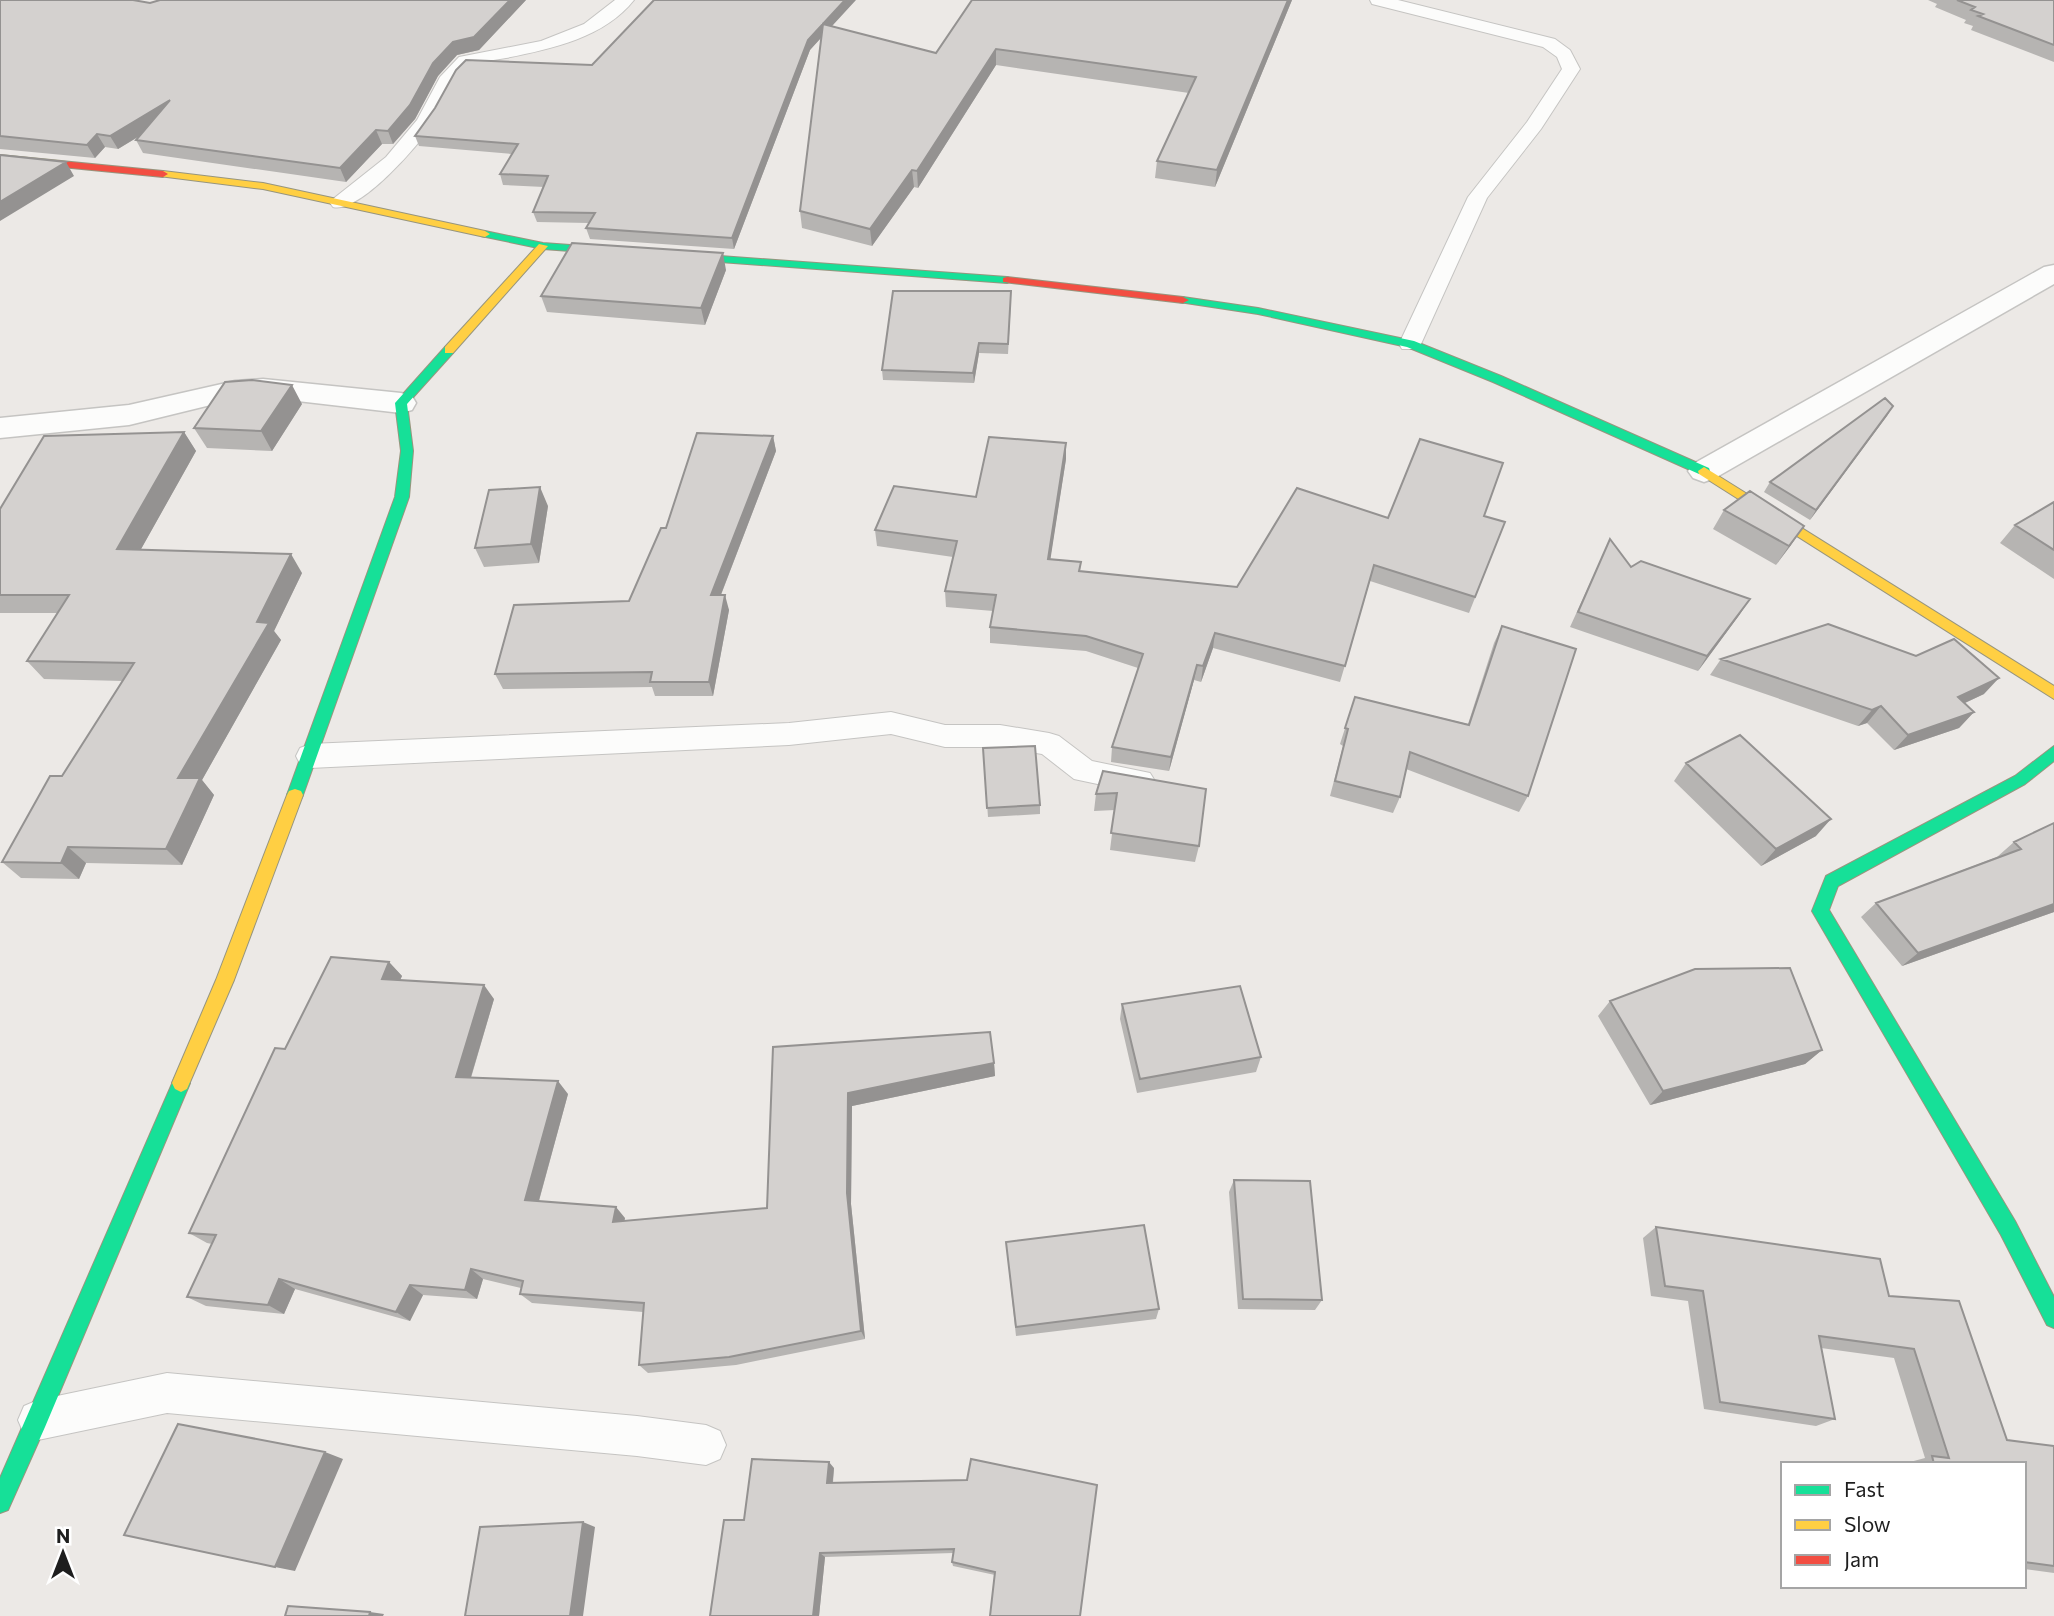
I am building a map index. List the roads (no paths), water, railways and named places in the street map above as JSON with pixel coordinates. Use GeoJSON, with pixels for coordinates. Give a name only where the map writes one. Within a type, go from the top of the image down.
{"type":"FeatureCollection","features":[{"type":"Feature","properties":{"kind":"street"},"geometry":{"type":"LineString","coordinates":[[0,159],[177,174],[263,186],[543,246],[959,275],[1136,293],[1258,311],[1410,344],[1497,379],[1704,471],[2054,693]]}},
{"type":"Feature","properties":{"kind":"street"},"geometry":{"type":"LineString","coordinates":[[0,1502],[38,1420],[225,980],[310,756],[402,497],[407,451],[401,403],[543,246]]}},
{"type":"Feature","properties":{"kind":"street"},"geometry":{"type":"LineString","coordinates":[[1704,471],[2054,273]]}},
{"type":"Feature","properties":{"kind":"street"},"geometry":{"type":"LineString","coordinates":[[0,428],[129,415],[235,390],[263,388],[401,403]]}},
{"type":"Feature","properties":{"kind":"street"},"geometry":{"type":"LineString","coordinates":[[2054,752],[2020,780],[1832,881],[1820,911],[2008,1228],[2054,1318]]}},
{"type":"Feature","properties":{"kind":"lane"},"geometry":{"type":"LineString","coordinates":[[340,203],[393,161],[425,122],[446,81],[465,61],[545,45],[590,28],[626,0]]}},
{"type":"Feature","properties":{"kind":"lane"},"geometry":{"type":"LineString","coordinates":[[1378,0],[1549,43],[1563,51],[1571,69],[1534,125],[1478,197],[1410,344]]}},
{"type":"Feature","properties":{"kind":"lane"},"geometry":{"type":"LineString","coordinates":[[310,756],[789,734],[891,723],[945,736],[1000,736],[1049,744],[1084,771],[1166,786]]}},
{"type":"Feature","properties":{"kind":"lane"},"geometry":{"type":"LineString","coordinates":[[38,1420],[167,1393],[637,1436],[705,1445]]}}]}
